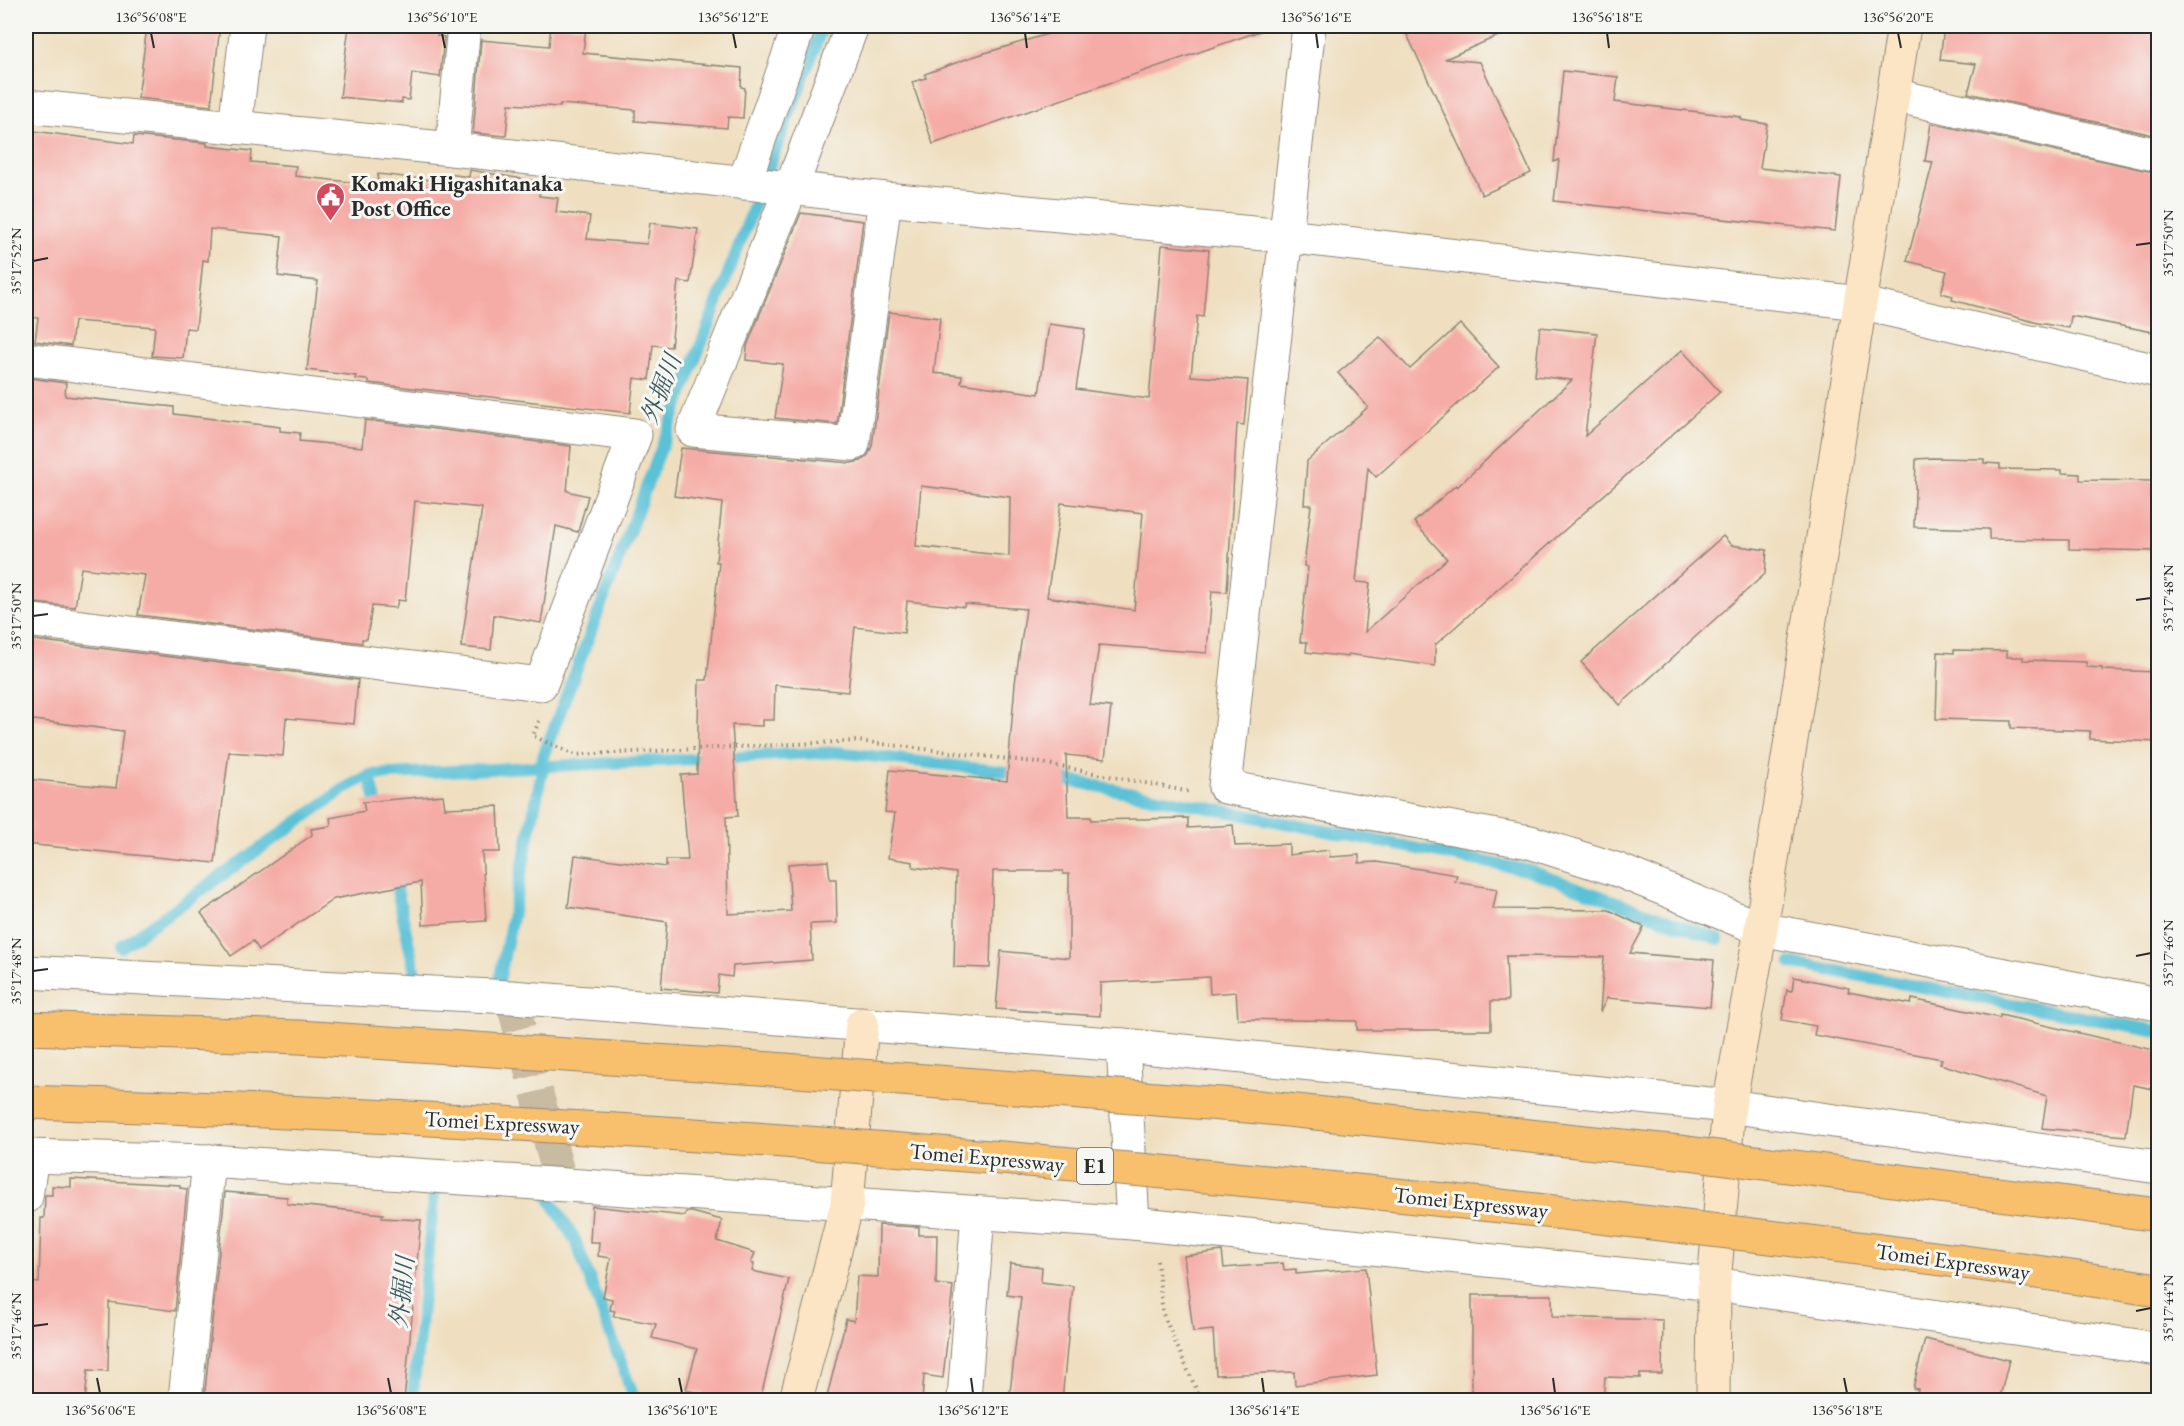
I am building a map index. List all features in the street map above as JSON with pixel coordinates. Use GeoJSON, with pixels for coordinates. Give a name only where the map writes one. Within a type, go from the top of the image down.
{"type":"FeatureCollection","features":[{"type":"Feature","properties":{"kind":"highway"},"geometry":{"type":"LineString","coordinates":[[26,1028],[311,1037],[748,1067],[1247,1106],[1688,1153],[2158,1215]]}},
{"type":"Feature","properties":{"kind":"highway","name":"Tomei Expressway"},"geometry":{"type":"LineString","coordinates":[[26,1102],[300,1111],[761,1137],[1251,1179],[1682,1225],[2158,1290]]}},
{"type":"Feature","properties":{"kind":"street"},"geometry":{"type":"LineString","coordinates":[[235,127],[247,26]]}},
{"type":"Feature","properties":{"kind":"street"},"geometry":{"type":"LineString","coordinates":[[452,149],[464,26]]}},
{"type":"Feature","properties":{"kind":"street"},"geometry":{"type":"LineString","coordinates":[[744,183],[799,26]]}},
{"type":"Feature","properties":{"kind":"street"},"geometry":{"type":"LineString","coordinates":[[852,26],[791,188],[693,429],[853,444],[885,199]]}},
{"type":"Feature","properties":{"kind":"street"},"geometry":{"type":"LineString","coordinates":[[1309,26],[1225,787],[1530,842],[1618,870],[1761,929],[2158,1004]]}},
{"type":"Feature","properties":{"kind":"street"},"geometry":{"type":"LineString","coordinates":[[1713,1401],[1714,1284],[1729,1106],[1761,929],[1904,26],[1896,26]]}},
{"type":"Feature","properties":{"kind":"street"},"geometry":{"type":"LineString","coordinates":[[1893,95],[2158,155]]}},
{"type":"Feature","properties":{"kind":"street"},"geometry":{"type":"LineString","coordinates":[[26,106],[452,149],[885,199],[1286,236],[1859,303],[2158,371]]}},
{"type":"Feature","properties":{"kind":"street"},"geometry":{"type":"LineString","coordinates":[[26,359],[635,435],[541,684],[26,620]]}},
{"type":"Feature","properties":{"kind":"street"},"geometry":{"type":"LineString","coordinates":[[26,972],[511,997],[1123,1045],[1729,1106],[2158,1167]]}},
{"type":"Feature","properties":{"kind":"street"},"geometry":{"type":"LineString","coordinates":[[796,1401],[847,1204],[862,1024]]}},
{"type":"Feature","properties":{"kind":"street"},"geometry":{"type":"LineString","coordinates":[[1123,1045],[1143,1224]]}},
{"type":"Feature","properties":{"kind":"street"},"geometry":{"type":"LineString","coordinates":[[26,1197],[29,1156],[209,1161],[1143,1224],[1714,1284],[2158,1349]]}},
{"type":"Feature","properties":{"kind":"street"},"geometry":{"type":"LineString","coordinates":[[185,1401],[209,1161]]}},
{"type":"Feature","properties":{"kind":"street"},"geometry":{"type":"LineString","coordinates":[[964,1401],[978,1213]]}},
{"type":"Feature","properties":{"kind":"path"},"geometry":{"type":"LineString","coordinates":[[541,684],[548,695],[533,736],[575,755],[857,741],[1042,763],[1209,796],[1225,787]]}},
{"type":"Feature","properties":{"kind":"path"},"geometry":{"type":"LineString","coordinates":[[1143,1224],[1163,1314],[1201,1401]]}},
{"type":"Feature","properties":{"kind":"building"},"geometry":{"type":"Polygon","coordinates":[[[147,26],[220,26],[211,106],[138,98],[147,26]]]}},
{"type":"Feature","properties":{"kind":"building"},"geometry":{"type":"Polygon","coordinates":[[[349,26],[438,26],[437,36],[444,37],[440,77],[412,73],[409,100],[402,99],[402,103],[340,97],[349,26]]]}},
{"type":"Feature","properties":{"kind":"building"},"geometry":{"type":"Polygon","coordinates":[[[551,26],[586,26],[583,53],[742,68],[741,87],[745,88],[743,118],[728,117],[727,128],[635,121],[635,110],[560,104],[560,107],[509,104],[506,136],[473,133],[481,40],[549,46],[551,26]]]}},
{"type":"Feature","properties":{"kind":"building"},"geometry":{"type":"Polygon","coordinates":[[[1074,26],[1262,26],[1263,30],[933,144],[912,82],[926,78],[925,74],[972,57],[1074,26]]]}},
{"type":"Feature","properties":{"kind":"building"},"geometry":{"type":"Polygon","coordinates":[[[1403,26],[1521,26],[1445,59],[1480,62],[1531,173],[1482,195],[1403,26]]]}},
{"type":"Feature","properties":{"kind":"building"},"geometry":{"type":"Polygon","coordinates":[[[1944,26],[2158,26],[2158,136],[1968,93],[1976,64],[1940,60],[1944,26]]]}},
{"type":"Feature","properties":{"kind":"building"},"geometry":{"type":"Polygon","coordinates":[[[1563,71],[1618,77],[1615,102],[1741,117],[1741,120],[1767,124],[1760,168],[1841,177],[1835,231],[1554,201],[1559,160],[1554,162],[1563,71]]]}},
{"type":"Feature","properties":{"kind":"building"},"geometry":{"type":"Polygon","coordinates":[[[1931,123],[2158,173],[2158,249],[2154,263],[2158,263],[2158,333],[2071,316],[2069,328],[2038,323],[1952,300],[1953,296],[1941,293],[1947,271],[1907,261],[1933,162],[1925,161],[1931,123]]]}},
{"type":"Feature","properties":{"kind":"building"},"geometry":{"type":"Polygon","coordinates":[[[26,130],[133,144],[134,136],[207,143],[207,146],[252,151],[251,162],[296,166],[295,176],[377,185],[378,174],[448,182],[449,174],[469,177],[470,170],[541,182],[539,196],[558,198],[556,212],[590,216],[587,239],[647,244],[650,223],[698,229],[690,283],[678,281],[671,347],[653,345],[649,380],[634,378],[630,413],[369,383],[369,380],[355,379],[356,376],[307,370],[318,281],[278,276],[282,236],[210,229],[208,261],[203,260],[196,329],[186,328],[183,358],[152,356],[155,327],[74,321],[71,346],[35,341],[38,318],[26,316],[26,130]]]}},
{"type":"Feature","properties":{"kind":"building"},"geometry":{"type":"Polygon","coordinates":[[[801,213],[863,221],[837,424],[775,418],[783,364],[746,360],[747,346],[801,213]]]}},
{"type":"Feature","properties":{"kind":"building"},"geometry":{"type":"Polygon","coordinates":[[[1162,245],[1209,250],[1203,317],[1197,316],[1191,376],[1248,380],[1244,425],[1237,424],[1227,592],[1212,591],[1207,653],[1099,645],[1090,705],[1111,707],[1105,759],[1066,755],[1068,817],[1091,817],[1091,820],[1188,818],[1188,828],[1233,825],[1235,846],[1289,844],[1289,855],[1329,850],[1330,857],[1359,855],[1359,863],[1377,862],[1457,875],[1455,882],[1497,889],[1493,909],[1609,910],[1644,927],[1630,953],[1714,960],[1710,1007],[1607,998],[1600,1012],[1604,957],[1506,956],[1508,1001],[1491,1001],[1491,1030],[1357,1030],[1357,1021],[1238,1019],[1236,992],[1210,994],[1209,977],[1100,983],[1100,1016],[996,1009],[1001,951],[1069,958],[1069,874],[1063,874],[1063,871],[993,871],[990,968],[954,967],[956,873],[913,867],[913,862],[888,858],[895,813],[885,812],[890,770],[1007,781],[1015,683],[1026,609],[965,604],[964,607],[907,601],[904,633],[855,627],[848,692],[775,685],[774,720],[762,720],[762,726],[732,725],[738,816],[726,817],[728,914],[791,911],[788,864],[828,861],[830,879],[836,879],[837,923],[810,924],[812,960],[733,966],[732,977],[719,975],[717,993],[661,988],[667,922],[568,907],[575,855],[666,867],[666,860],[688,860],[681,775],[697,774],[699,680],[707,680],[719,562],[716,562],[722,503],[674,496],[681,448],[851,463],[861,461],[868,455],[872,446],[889,312],[940,318],[934,373],[962,376],[961,383],[1039,394],[1049,324],[1085,329],[1076,389],[1149,399],[1162,245]],[[921,486],[916,546],[1009,556],[1010,497],[921,486]],[[1061,503],[1047,597],[1134,610],[1143,513],[1061,503]]]}},
{"type":"Feature","properties":{"kind":"building"},"geometry":{"type":"Polygon","coordinates":[[[1460,324],[1499,367],[1376,477],[1368,468],[1356,582],[1370,583],[1365,632],[1447,559],[1414,522],[1456,485],[1457,487],[1572,380],[1535,376],[1540,327],[1597,333],[1585,436],[1682,350],[1720,392],[1435,645],[1435,666],[1348,654],[1348,657],[1306,652],[1307,642],[1300,642],[1308,567],[1304,566],[1311,505],[1304,505],[1307,461],[1368,407],[1338,373],[1380,337],[1410,369],[1460,324]]]}},
{"type":"Feature","properties":{"kind":"building"},"geometry":{"type":"Polygon","coordinates":[[[30,378],[66,383],[65,396],[174,407],[174,414],[280,427],[280,431],[300,433],[299,441],[362,447],[365,420],[571,446],[567,491],[588,496],[578,532],[556,526],[541,623],[494,615],[491,650],[461,647],[482,508],[415,501],[405,601],[398,600],[396,608],[372,606],[367,639],[362,639],[362,643],[138,615],[145,575],[81,568],[75,607],[26,602],[26,416],[30,378]]]}},
{"type":"Feature","properties":{"kind":"building"},"geometry":{"type":"Polygon","coordinates":[[[1916,459],[1984,459],[1984,463],[2000,464],[2000,469],[2062,470],[2062,473],[2080,474],[2080,480],[2158,481],[2158,551],[2069,549],[2069,540],[1989,539],[1989,529],[1914,527],[1916,459]]]}},
{"type":"Feature","properties":{"kind":"building"},"geometry":{"type":"Polygon","coordinates":[[[1723,536],[1731,545],[1767,550],[1765,574],[1620,705],[1581,662],[1723,536]]]}},
{"type":"Feature","properties":{"kind":"building"},"geometry":{"type":"Polygon","coordinates":[[[26,639],[358,680],[354,724],[286,718],[283,756],[229,752],[215,863],[26,844],[26,779],[116,788],[123,731],[26,719],[26,639]]]}},
{"type":"Feature","properties":{"kind":"building"},"geometry":{"type":"Polygon","coordinates":[[[1954,650],[2007,651],[2007,657],[2023,657],[2023,660],[2086,662],[2086,667],[2102,668],[2102,670],[2158,672],[2158,742],[2090,739],[2090,731],[2011,728],[2011,721],[1936,719],[1938,652],[1954,653],[1954,650]]]}},
{"type":"Feature","properties":{"kind":"building"},"geometry":{"type":"Polygon","coordinates":[[[443,795],[445,808],[498,806],[500,852],[482,852],[486,921],[423,925],[421,882],[334,899],[259,950],[253,941],[231,956],[201,913],[312,835],[311,829],[331,826],[330,818],[365,811],[363,802],[443,795]]]}},
{"type":"Feature","properties":{"kind":"building"},"geometry":{"type":"Polygon","coordinates":[[[1794,977],[1849,988],[1848,992],[1911,1004],[1912,999],[2000,1018],[2000,1015],[2158,1051],[2158,1090],[2133,1085],[2126,1136],[2042,1128],[2047,1096],[1940,1064],[1942,1059],[1814,1035],[1816,1026],[1782,1020],[1787,990],[1792,991],[1794,977]]]}},
{"type":"Feature","properties":{"kind":"building"},"geometry":{"type":"Polygon","coordinates":[[[71,1179],[180,1185],[180,1188],[187,1189],[175,1311],[109,1302],[108,1371],[88,1370],[85,1401],[26,1401],[26,1326],[31,1282],[39,1283],[41,1218],[44,1218],[45,1195],[52,1195],[52,1186],[71,1187],[71,1179]]]}},
{"type":"Feature","properties":{"kind":"building"},"geometry":{"type":"Polygon","coordinates":[[[225,1192],[287,1197],[287,1204],[383,1214],[382,1218],[421,1220],[404,1401],[204,1401],[225,1192]]]}},
{"type":"Feature","properties":{"kind":"building"},"geometry":{"type":"Polygon","coordinates":[[[592,1206],[685,1216],[686,1212],[692,1212],[722,1220],[717,1241],[755,1253],[751,1263],[754,1264],[752,1271],[789,1279],[760,1401],[707,1401],[708,1395],[686,1390],[697,1349],[652,1338],[656,1324],[613,1316],[615,1311],[610,1310],[612,1299],[603,1297],[611,1258],[598,1256],[599,1242],[590,1242],[592,1206]]]}},
{"type":"Feature","properties":{"kind":"building"},"geometry":{"type":"Polygon","coordinates":[[[879,1225],[919,1227],[919,1235],[937,1235],[936,1284],[953,1286],[943,1378],[924,1375],[922,1401],[826,1401],[846,1319],[854,1321],[857,1276],[878,1277],[879,1225]]]}},
{"type":"Feature","properties":{"kind":"building"},"geometry":{"type":"Polygon","coordinates":[[[1222,1251],[1224,1268],[1283,1263],[1284,1270],[1296,1269],[1296,1274],[1366,1268],[1377,1375],[1295,1385],[1294,1372],[1216,1375],[1213,1330],[1193,1332],[1184,1256],[1222,1251]]]}},
{"type":"Feature","properties":{"kind":"building"},"geometry":{"type":"Polygon","coordinates":[[[1010,1263],[1042,1267],[1041,1282],[1073,1286],[1062,1401],[1009,1401],[1021,1297],[1007,1295],[1010,1263]]]}},
{"type":"Feature","properties":{"kind":"building"},"geometry":{"type":"Polygon","coordinates":[[[1472,1295],[1552,1295],[1552,1317],[1663,1320],[1662,1374],[1640,1374],[1640,1378],[1605,1377],[1603,1401],[1472,1401],[1472,1295]]]}},
{"type":"Feature","properties":{"kind":"building"},"geometry":{"type":"Polygon","coordinates":[[[1925,1339],[2009,1360],[1999,1401],[1915,1401],[1918,1389],[1913,1388],[1925,1339]]]}},
{"type":"Feature","properties":{"kind":"waterway","name":"外掘川"},"geometry":{"type":"LineString","coordinates":[[539,767],[823,26]]}},
{"type":"Feature","properties":{"kind":"waterway"},"geometry":{"type":"LineString","coordinates":[[121,947],[347,787],[370,775],[837,752],[1024,774]]}},
{"type":"Feature","properties":{"kind":"waterway"},"geometry":{"type":"LineString","coordinates":[[499,981],[543,767]]}},
{"type":"Feature","properties":{"kind":"waterway","name":"外掘川"},"geometry":{"type":"LineString","coordinates":[[370,775],[379,815]]}},
{"type":"Feature","properties":{"kind":"waterway"},"geometry":{"type":"LineString","coordinates":[[1051,777],[1531,871],[1718,939]]}},
{"type":"Feature","properties":{"kind":"waterway","name":"外掘川"},"geometry":{"type":"LineString","coordinates":[[393,872],[415,972]]}},
{"type":"Feature","properties":{"kind":"waterway"},"geometry":{"type":"LineString","coordinates":[[1791,963],[2158,1031]]}},
{"type":"Feature","properties":{"kind":"waterway","name":"外掘川"},"geometry":{"type":"LineString","coordinates":[[412,1400],[435,1188]]}},
{"type":"Feature","properties":{"kind":"waterway"},"geometry":{"type":"LineString","coordinates":[[547,1194],[576,1242],[635,1400]]}},
{"type":"Feature","properties":{"kind":"tunnel"},"geometry":{"type":"LineString","coordinates":[[511,997],[561,1183]]}},
{"type":"Feature","properties":{"kind":"place","name":"Komaki Higashitanaka Post Office"},"geometry":{"type":"Point","coordinates":[330,222]}}]}
